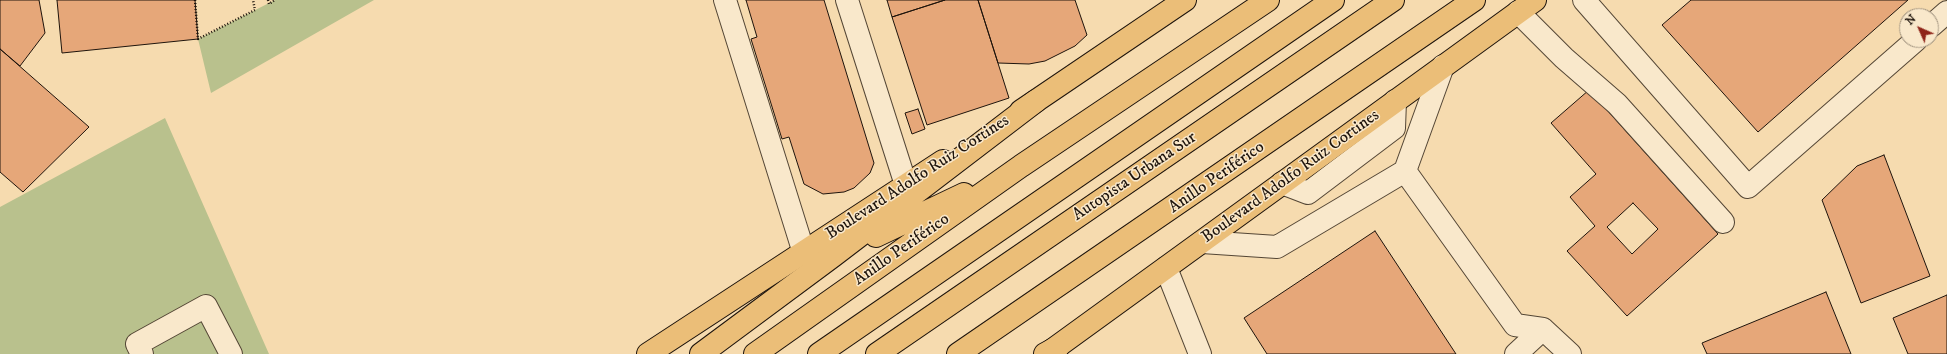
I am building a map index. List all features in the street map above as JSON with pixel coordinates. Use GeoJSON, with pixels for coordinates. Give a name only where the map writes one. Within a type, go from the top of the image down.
{"type":"FeatureCollection","features":[{"type":"Feature","properties":{"kind":"main road","name":"Boulevard Adolfo Ruiz Cortines"},"geometry":{"type":"LineString","coordinates":[[648,354],[1036,101],[1185,0]]}},
{"type":"Feature","properties":{"kind":"main road","name":"Anillo Periférico"},"geometry":{"type":"LineString","coordinates":[[755,354],[1020,166],[1268,0]]}},
{"type":"Feature","properties":{"kind":"main road","name":"Autopista Urbana Sur"},"geometry":{"type":"LineString","coordinates":[[819,354],[1333,0]]}},
{"type":"Feature","properties":{"kind":"main road","name":"Autopista Urbana Sur"},"geometry":{"type":"LineString","coordinates":[[877,354],[1393,0]]}},
{"type":"Feature","properties":{"kind":"main road","name":"Anillo Periférico"},"geometry":{"type":"LineString","coordinates":[[958,354],[1474,0]]}},
{"type":"Feature","properties":{"kind":"main road","name":"Boulevard Adolfo Ruiz Cortines"},"geometry":{"type":"LineString","coordinates":[[1050,352],[1526,6]]}},
{"type":"Feature","properties":{"kind":"main road"},"geometry":{"type":"LineString","coordinates":[[701,354],[833,256],[1036,101]]}},
{"type":"Feature","properties":{"kind":"main road"},"geometry":{"type":"LineString","coordinates":[[833,256],[1020,166]]}},
{"type":"Feature","properties":{"kind":"lane"},"geometry":{"type":"LineString","coordinates":[[725,0],[804,253]]}},
{"type":"Feature","properties":{"kind":"lane"},"geometry":{"type":"LineString","coordinates":[[737,0],[744,25],[741,51]]}},
{"type":"Feature","properties":{"kind":"lane"},"geometry":{"type":"LineString","coordinates":[[835,0],[848,36],[866,62]]}},
{"type":"Feature","properties":{"kind":"lane"},"geometry":{"type":"LineString","coordinates":[[847,0],[906,185]]}},
{"type":"Feature","properties":{"kind":"lane"},"geometry":{"type":"LineString","coordinates":[[1584,0],[1748,187],[1907,48]]}},
{"type":"Feature","properties":{"kind":"lane"},"geometry":{"type":"LineString","coordinates":[[1526,6],[1564,58],[1617,104],[1723,222]]}},
{"type":"Feature","properties":{"kind":"lane"},"geometry":{"type":"LineString","coordinates":[[1939,19],[1947,12]]}},
{"type":"Feature","properties":{"kind":"lane"},"geometry":{"type":"LineString","coordinates":[[1202,242],[1277,247],[1405,170],[1443,66]]}},
{"type":"Feature","properties":{"kind":"lane"},"geometry":{"type":"LineString","coordinates":[[1405,170],[1515,326],[1543,329],[1570,354]]}},
{"type":"Feature","properties":{"kind":"lane"},"geometry":{"type":"LineString","coordinates":[[1166,268],[1200,354]]}},
{"type":"Feature","properties":{"kind":"lane"},"geometry":{"type":"LineString","coordinates":[[142,354],[137,344],[206,306],[231,354]]}},
{"type":"Feature","properties":{"kind":"lane"},"geometry":{"type":"LineString","coordinates":[[1516,354],[1543,329]]}},
{"type":"Feature","properties":{"kind":"path"},"geometry":{"type":"LineString","coordinates":[[195,0],[198,39],[255,10],[253,0]]}},
{"type":"Feature","properties":{"kind":"path"},"geometry":{"type":"LineString","coordinates":[[268,0],[269,4],[275,0]]}},
{"type":"Feature","properties":{"kind":"green space"},"geometry":{"type":"Polygon","coordinates":[[[275,0],[374,0],[211,93],[198,39],[275,0]]]}},
{"type":"Feature","properties":{"kind":"green space"},"geometry":{"type":"Polygon","coordinates":[[[165,118],[269,354],[0,354],[0,207],[165,118]]]}},
{"type":"Feature","properties":{"kind":"building"},"geometry":{"type":"Polygon","coordinates":[[[0,0],[39,0],[45,33],[20,66],[0,49],[0,0]]]}},
{"type":"Feature","properties":{"kind":"building"},"geometry":{"type":"Polygon","coordinates":[[[57,0],[195,0],[198,39],[62,53],[57,0]]]}},
{"type":"Feature","properties":{"kind":"building"},"geometry":{"type":"Polygon","coordinates":[[[746,0],[824,0],[874,163],[870,173],[854,188],[844,192],[823,194],[804,184],[789,137],[782,139],[751,39],[757,37],[746,0]]]}},
{"type":"Feature","properties":{"kind":"building"},"geometry":{"type":"Polygon","coordinates":[[[887,0],[945,0],[892,17],[887,0]]]}},
{"type":"Feature","properties":{"kind":"building"},"geometry":{"type":"Polygon","coordinates":[[[945,0],[978,0],[1009,98],[927,125],[892,17],[945,0]]]}},
{"type":"Feature","properties":{"kind":"building"},"geometry":{"type":"Polygon","coordinates":[[[978,0],[1075,0],[1087,35],[1075,46],[1045,61],[1029,64],[998,63],[978,0]]]}},
{"type":"Feature","properties":{"kind":"building"},"geometry":{"type":"Polygon","coordinates":[[[1691,0],[1908,0],[1758,132],[1662,25],[1691,0]]]}},
{"type":"Feature","properties":{"kind":"building"},"geometry":{"type":"Polygon","coordinates":[[[0,49],[89,127],[23,192],[0,172],[0,49]]]}},
{"type":"Feature","properties":{"kind":"building"},"geometry":{"type":"Polygon","coordinates":[[[1589,90],[1718,234],[1627,316],[1567,251],[1595,226],[1570,197],[1596,174],[1551,123],[1589,90]],[[1633,203],[1607,227],[1632,254],[1658,229],[1633,203]]]}},
{"type":"Feature","properties":{"kind":"building"},"geometry":{"type":"Polygon","coordinates":[[[918,109],[925,129],[912,134],[905,113],[918,109]]]}},
{"type":"Feature","properties":{"kind":"building"},"geometry":{"type":"Polygon","coordinates":[[[1884,155],[1930,276],[1861,303],[1822,200],[1857,166],[1884,155]]]}},
{"type":"Feature","properties":{"kind":"building"},"geometry":{"type":"Polygon","coordinates":[[[1375,231],[1456,354],[1267,354],[1244,318],[1375,231]]]}},
{"type":"Feature","properties":{"kind":"building"},"geometry":{"type":"Polygon","coordinates":[[[1826,292],[1851,354],[1707,354],[1702,343],[1826,292]]]}},
{"type":"Feature","properties":{"kind":"building"},"geometry":{"type":"Polygon","coordinates":[[[1947,295],[1947,354],[1908,354],[1893,318],[1947,295]]]}}]}
